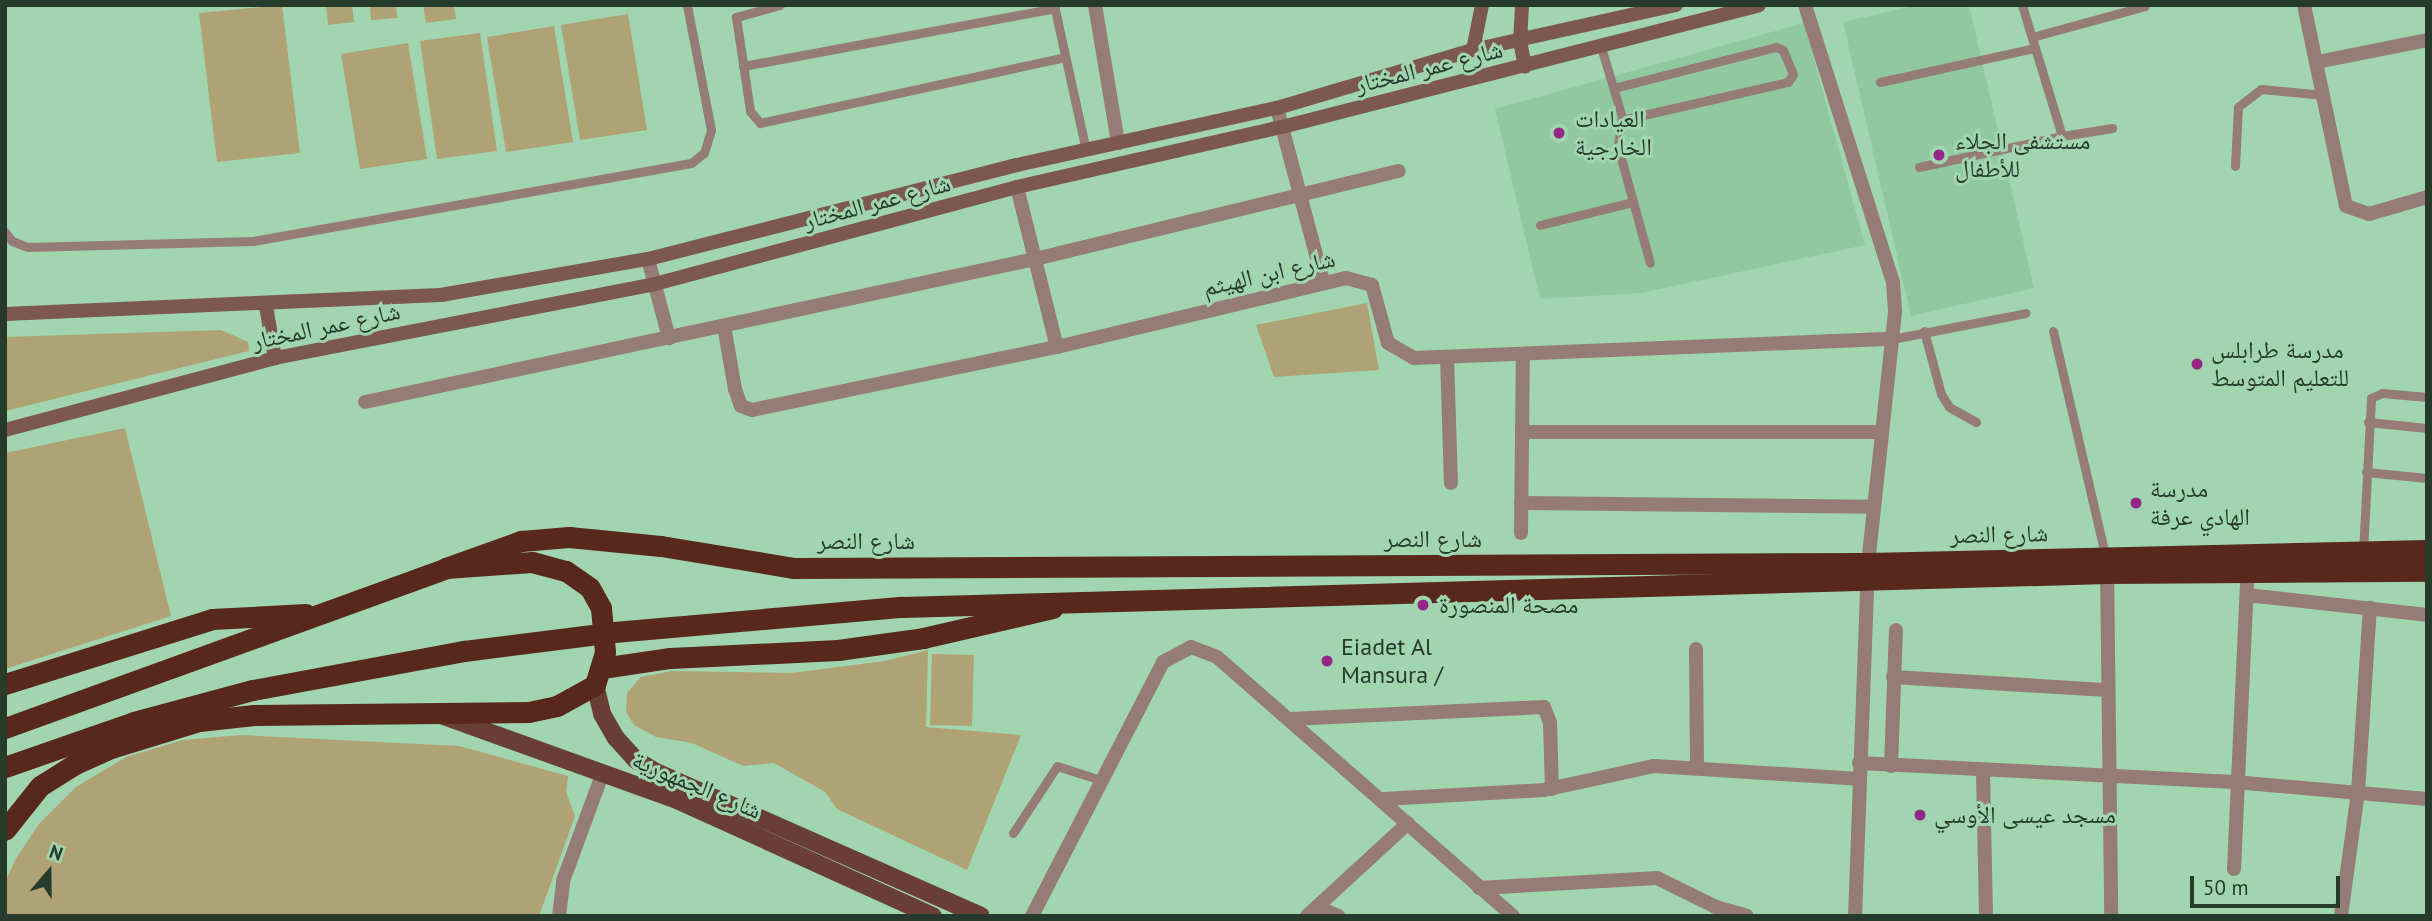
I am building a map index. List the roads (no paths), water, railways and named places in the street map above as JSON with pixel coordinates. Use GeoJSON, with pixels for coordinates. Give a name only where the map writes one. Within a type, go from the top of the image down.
{"type":"FeatureCollection","features":[{"type":"Feature","properties":{"kind":"highway","name":"شارع النصر"},"geometry":{"type":"LineString","coordinates":[[446,568],[521,541],[569,537],[661,546],[794,568],[1868,573]]}},
{"type":"Feature","properties":{"kind":"highway","name":"شارع النصر"},"geometry":{"type":"LineString","coordinates":[[2363,562],[2427,550]]}},
{"type":"Feature","properties":{"kind":"highway"},"geometry":{"type":"LineString","coordinates":[[5,728],[242,645],[312,614],[446,568],[532,562],[566,571],[590,588],[601,608],[605,652],[599,677]]}},
{"type":"Feature","properties":{"kind":"highway","name":"شارع النصر"},"geometry":{"type":"LineString","coordinates":[[5,767],[219,698],[464,651],[614,632],[902,607],[2107,565],[2363,562],[2427,571]]}},
{"type":"Feature","properties":{"kind":"highway"},"geometry":{"type":"LineString","coordinates":[[40,786],[111,748],[199,721],[254,715],[529,712],[580,696],[599,677],[670,658],[862,647],[923,638],[1076,603]]}},
{"type":"Feature","properties":{"kind":"highway"},"geometry":{"type":"LineString","coordinates":[[5,684],[212,619],[269,612],[312,614]]}},
{"type":"Feature","properties":{"kind":"highway"},"geometry":{"type":"LineString","coordinates":[[219,698],[310,716]]}},
{"type":"Feature","properties":{"kind":"highway"},"geometry":{"type":"LineString","coordinates":[[5,830],[80,741]]}},
{"type":"Feature","properties":{"kind":"main road"},"geometry":{"type":"LineString","coordinates":[[1473,50],[1482,5]]}},
{"type":"Feature","properties":{"kind":"main road"},"geometry":{"type":"LineString","coordinates":[[1522,5],[1520,41],[1525,67]]}},
{"type":"Feature","properties":{"kind":"main road","name":"شارع عمر المختار"},"geometry":{"type":"LineString","coordinates":[[5,314],[265,306],[441,295],[648,259],[1086,150],[1277,108],[1473,50],[1678,5]]}},
{"type":"Feature","properties":{"kind":"main road"},"geometry":{"type":"LineString","coordinates":[[1678,5],[1686,24]]}},
{"type":"Feature","properties":{"kind":"main road","name":"شارع عمر المختار"},"geometry":{"type":"LineString","coordinates":[[5,430],[275,358],[655,284],[1017,187],[1282,127],[1759,5]]}},
{"type":"Feature","properties":{"kind":"main road"},"geometry":{"type":"LineString","coordinates":[[265,306],[275,358]]}},
{"type":"Feature","properties":{"kind":"main road","name":"شارع الجمهورية"},"geometry":{"type":"LineString","coordinates":[[599,677],[602,713],[616,738],[636,760],[656,772],[981,916]]}},
{"type":"Feature","properties":{"kind":"main road","name":"شارع الجمهورية"},"geometry":{"type":"LineString","coordinates":[[437,713],[677,800],[933,916]]}},
{"type":"Feature","properties":{"kind":"street"},"geometry":{"type":"LineString","coordinates":[[1095,5],[1118,143]]}},
{"type":"Feature","properties":{"kind":"street"},"geometry":{"type":"LineString","coordinates":[[1805,5],[1893,282],[1892,339],[1868,573],[1855,916]]}},
{"type":"Feature","properties":{"kind":"street"},"geometry":{"type":"LineString","coordinates":[[2304,5],[2346,206],[2369,214],[2427,197]]}},
{"type":"Feature","properties":{"kind":"street"},"geometry":{"type":"LineString","coordinates":[[2317,62],[2427,40]]}},
{"type":"Feature","properties":{"kind":"street"},"geometry":{"type":"LineString","coordinates":[[1277,108],[1323,281]]}},
{"type":"Feature","properties":{"kind":"street"},"geometry":{"type":"LineString","coordinates":[[365,402],[1035,259],[1300,192],[1399,171]]}},
{"type":"Feature","properties":{"kind":"street"},"geometry":{"type":"LineString","coordinates":[[1017,187],[1057,347]]}},
{"type":"Feature","properties":{"kind":"street"},"geometry":{"type":"LineString","coordinates":[[648,259],[669,338]]}},
{"type":"Feature","properties":{"kind":"street","name":"شارع ابن الهيثم"},"geometry":{"type":"LineString","coordinates":[[724,326],[741,406],[752,410],[1057,347],[1323,281],[1367,280],[1375,292],[1388,343],[1397,352],[1414,358],[1892,339]]}},
{"type":"Feature","properties":{"kind":"street"},"geometry":{"type":"LineString","coordinates":[[1521,533],[1523,354]]}},
{"type":"Feature","properties":{"kind":"street"},"geometry":{"type":"LineString","coordinates":[[1447,356],[1451,483]]}},
{"type":"Feature","properties":{"kind":"street"},"geometry":{"type":"LineString","coordinates":[[1522,432],[1881,432]]}},
{"type":"Feature","properties":{"kind":"street"},"geometry":{"type":"LineString","coordinates":[[1521,503],[1874,507]]}},
{"type":"Feature","properties":{"kind":"street"},"geometry":{"type":"LineString","coordinates":[[2234,869],[2234,782],[2248,563]]}},
{"type":"Feature","properties":{"kind":"street"},"geometry":{"type":"LineString","coordinates":[[2107,565],[2111,916]]}},
{"type":"Feature","properties":{"kind":"street"},"geometry":{"type":"LineString","coordinates":[[2247,595],[2427,615]]}},
{"type":"Feature","properties":{"kind":"street"},"geometry":{"type":"LineString","coordinates":[[2341,916],[2358,792],[2370,607]]}},
{"type":"Feature","properties":{"kind":"street"},"geometry":{"type":"LineString","coordinates":[[1891,766],[1896,630]]}},
{"type":"Feature","properties":{"kind":"street"},"geometry":{"type":"LineString","coordinates":[[1032,916],[1163,662],[1191,647],[1217,657],[1384,799],[1479,888],[1513,916]]}},
{"type":"Feature","properties":{"kind":"street"},"geometry":{"type":"LineString","coordinates":[[1696,649],[1697,767]]}},
{"type":"Feature","properties":{"kind":"street"},"geometry":{"type":"LineString","coordinates":[[1893,677],[2108,690]]}},
{"type":"Feature","properties":{"kind":"street"},"geometry":{"type":"LineString","coordinates":[[1290,719],[1544,707],[1550,723],[1552,789]]}},
{"type":"Feature","properties":{"kind":"street"},"geometry":{"type":"LineString","coordinates":[[1859,763],[1983,772],[2234,782],[2427,799]]}},
{"type":"Feature","properties":{"kind":"street"},"geometry":{"type":"LineString","coordinates":[[1384,799],[1552,789],[1622,771],[1697,767],[1859,779]]}},
{"type":"Feature","properties":{"kind":"street"},"geometry":{"type":"LineString","coordinates":[[559,916],[563,881],[603,772]]}},
{"type":"Feature","properties":{"kind":"street"},"geometry":{"type":"LineString","coordinates":[[1983,772],[1986,916]]}},
{"type":"Feature","properties":{"kind":"street"},"geometry":{"type":"LineString","coordinates":[[1312,911],[1408,823]]}},
{"type":"Feature","properties":{"kind":"street"},"geometry":{"type":"LineString","coordinates":[[1479,888],[1657,878],[1716,907],[1747,916]]}},
{"type":"Feature","properties":{"kind":"street"},"geometry":{"type":"LineString","coordinates":[[1312,911],[1338,916]]}},
{"type":"Feature","properties":{"kind":"lane"},"geometry":{"type":"LineString","coordinates":[[5,232],[12,242],[28,247],[253,242],[691,163],[704,153],[711,130],[687,5]]}},
{"type":"Feature","properties":{"kind":"lane"},"geometry":{"type":"LineString","coordinates":[[780,5],[736,17],[750,111],[760,123],[1065,57]]}},
{"type":"Feature","properties":{"kind":"lane"},"geometry":{"type":"LineString","coordinates":[[2022,5],[2062,136]]}},
{"type":"Feature","properties":{"kind":"lane"},"geometry":{"type":"LineString","coordinates":[[2032,37],[2145,6]]}},
{"type":"Feature","properties":{"kind":"lane"},"geometry":{"type":"LineString","coordinates":[[743,66],[1054,7],[1086,150]]}},
{"type":"Feature","properties":{"kind":"lane"},"geometry":{"type":"LineString","coordinates":[[1601,47],[1622,117],[1618,147],[1650,263]]}},
{"type":"Feature","properties":{"kind":"lane"},"geometry":{"type":"LineString","coordinates":[[1614,89],[1776,47],[1783,51],[1793,74],[1788,82],[1642,117],[1622,117]]}},
{"type":"Feature","properties":{"kind":"lane"},"geometry":{"type":"LineString","coordinates":[[1880,82],[2035,48]]}},
{"type":"Feature","properties":{"kind":"lane"},"geometry":{"type":"LineString","coordinates":[[2235,166],[2238,107],[2261,89],[2324,95]]}},
{"type":"Feature","properties":{"kind":"lane"},"geometry":{"type":"LineString","coordinates":[[1919,167],[2112,128]]}},
{"type":"Feature","properties":{"kind":"lane"},"geometry":{"type":"LineString","coordinates":[[1540,225],[1633,202]]}},
{"type":"Feature","properties":{"kind":"lane"},"geometry":{"type":"LineString","coordinates":[[1892,339],[2026,313]]}},
{"type":"Feature","properties":{"kind":"lane"},"geometry":{"type":"LineString","coordinates":[[1924,331],[1941,394],[1949,407],[1976,422]]}},
{"type":"Feature","properties":{"kind":"lane"},"geometry":{"type":"LineString","coordinates":[[2053,331],[2107,565]]}},
{"type":"Feature","properties":{"kind":"lane"},"geometry":{"type":"LineString","coordinates":[[2363,562],[2369,406],[2375,395],[2427,397]]}},
{"type":"Feature","properties":{"kind":"lane"},"geometry":{"type":"LineString","coordinates":[[2368,422],[2427,428]]}},
{"type":"Feature","properties":{"kind":"lane"},"geometry":{"type":"LineString","coordinates":[[2366,472],[2427,478]]}},
{"type":"Feature","properties":{"kind":"lane"},"geometry":{"type":"LineString","coordinates":[[1013,833],[1057,766],[1101,780]]}},
{"type":"Feature","properties":{"kind":"place","name":"العيادات الخارجية"},"geometry":{"type":"Point","coordinates":[1559,133]}},
{"type":"Feature","properties":{"kind":"place","name":"مستشفى الجلاء للأطفال"},"geometry":{"type":"Point","coordinates":[1939,155]}},
{"type":"Feature","properties":{"kind":"place","name":"مدرسة طرابلس للتعليم المتوسط"},"geometry":{"type":"Point","coordinates":[2197,364]}},
{"type":"Feature","properties":{"kind":"place","name":"مدرسة الهادي عرفة"},"geometry":{"type":"Point","coordinates":[2136,503]}},
{"type":"Feature","properties":{"kind":"place","name":"مصحة المنصورة"},"geometry":{"type":"Point","coordinates":[1423,605]}},
{"type":"Feature","properties":{"kind":"place","name":"Eiadet Al Mansura /"},"geometry":{"type":"Point","coordinates":[1327,661]}},
{"type":"Feature","properties":{"kind":"place","name":"مسجد عيسى الأوسي"},"geometry":{"type":"Point","coordinates":[1920,815]}}]}
